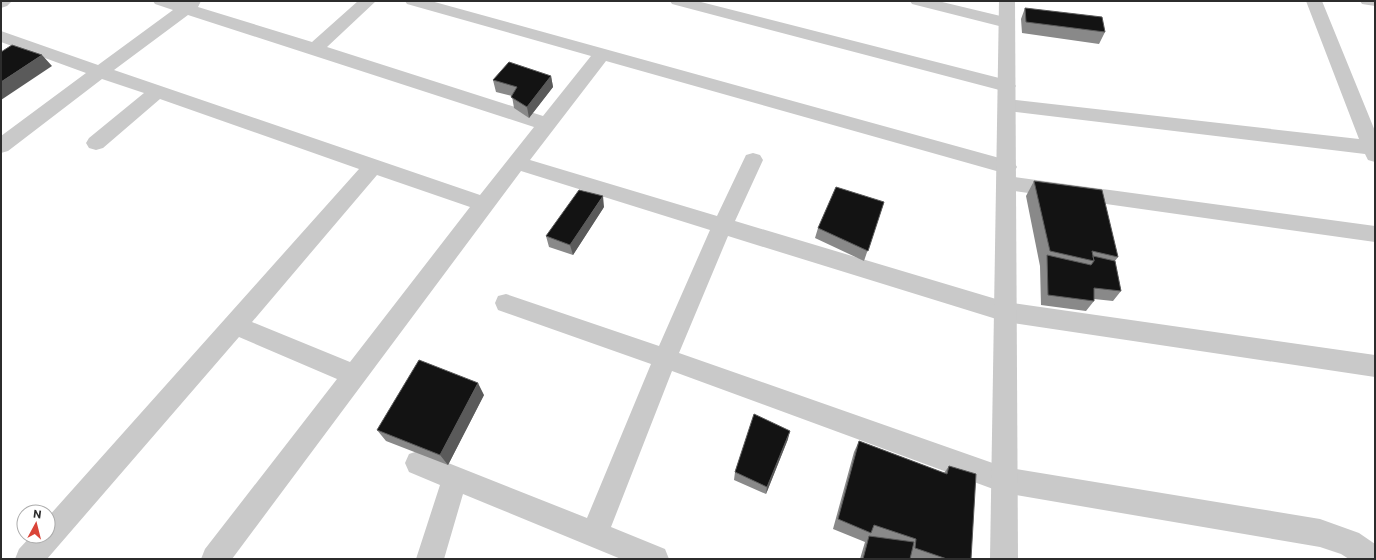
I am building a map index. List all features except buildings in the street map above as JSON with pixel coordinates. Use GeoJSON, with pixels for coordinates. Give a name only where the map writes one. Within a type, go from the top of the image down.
{"type":"FeatureCollection","features":[{"type":"Feature","properties":{"kind":"street"},"geometry":{"type":"LineString","coordinates":[[161,1],[190,5],[316,49],[547,124]]}},
{"type":"Feature","properties":{"kind":"street"},"geometry":{"type":"LineString","coordinates":[[316,49],[368,1]]}},
{"type":"Feature","properties":{"kind":"street"},"geometry":{"type":"LineString","coordinates":[[413,1],[602,54],[1007,175],[1375,234]]}},
{"type":"Feature","properties":{"kind":"street"},"geometry":{"type":"LineString","coordinates":[[678,1],[1007,96],[1374,150]]}},
{"type":"Feature","properties":{"kind":"street"},"geometry":{"type":"LineString","coordinates":[[918,1],[1007,23]]}},
{"type":"Feature","properties":{"kind":"street"},"geometry":{"type":"LineString","coordinates":[[1004,559],[1007,1]]}},
{"type":"Feature","properties":{"kind":"street"},"geometry":{"type":"LineString","coordinates":[[1314,1],[1374,150]]}},
{"type":"Feature","properties":{"kind":"street"},"geometry":{"type":"LineString","coordinates":[[1368,1],[1375,1]]}},
{"type":"Feature","properties":{"kind":"street"},"geometry":{"type":"LineString","coordinates":[[1,146],[190,5]]}},
{"type":"Feature","properties":{"kind":"street"},"geometry":{"type":"LineString","coordinates":[[1,36],[157,92],[484,204]]}},
{"type":"Feature","properties":{"kind":"street"},"geometry":{"type":"LineString","coordinates":[[215,559],[484,204],[602,54]]}},
{"type":"Feature","properties":{"kind":"street"},"geometry":{"type":"LineString","coordinates":[[96,143],[157,92]]}},
{"type":"Feature","properties":{"kind":"street"},"geometry":{"type":"LineString","coordinates":[[594,535],[665,358],[722,225],[753,160]]}},
{"type":"Feature","properties":{"kind":"street"},"geometry":{"type":"LineString","coordinates":[[516,163],[1006,312],[1375,366]]}},
{"type":"Feature","properties":{"kind":"street"},"geometry":{"type":"LineString","coordinates":[[29,559],[373,166]]}},
{"type":"Feature","properties":{"kind":"street"},"geometry":{"type":"LineString","coordinates":[[506,303],[665,358],[1004,480],[1320,533],[1349,543],[1374,559]]}},
{"type":"Feature","properties":{"kind":"street"},"geometry":{"type":"LineString","coordinates":[[235,325],[355,375]]}},
{"type":"Feature","properties":{"kind":"street"},"geometry":{"type":"LineString","coordinates":[[418,463],[655,559]]}},
{"type":"Feature","properties":{"kind":"street"},"geometry":{"type":"LineString","coordinates":[[430,559],[455,479]]}}]}
